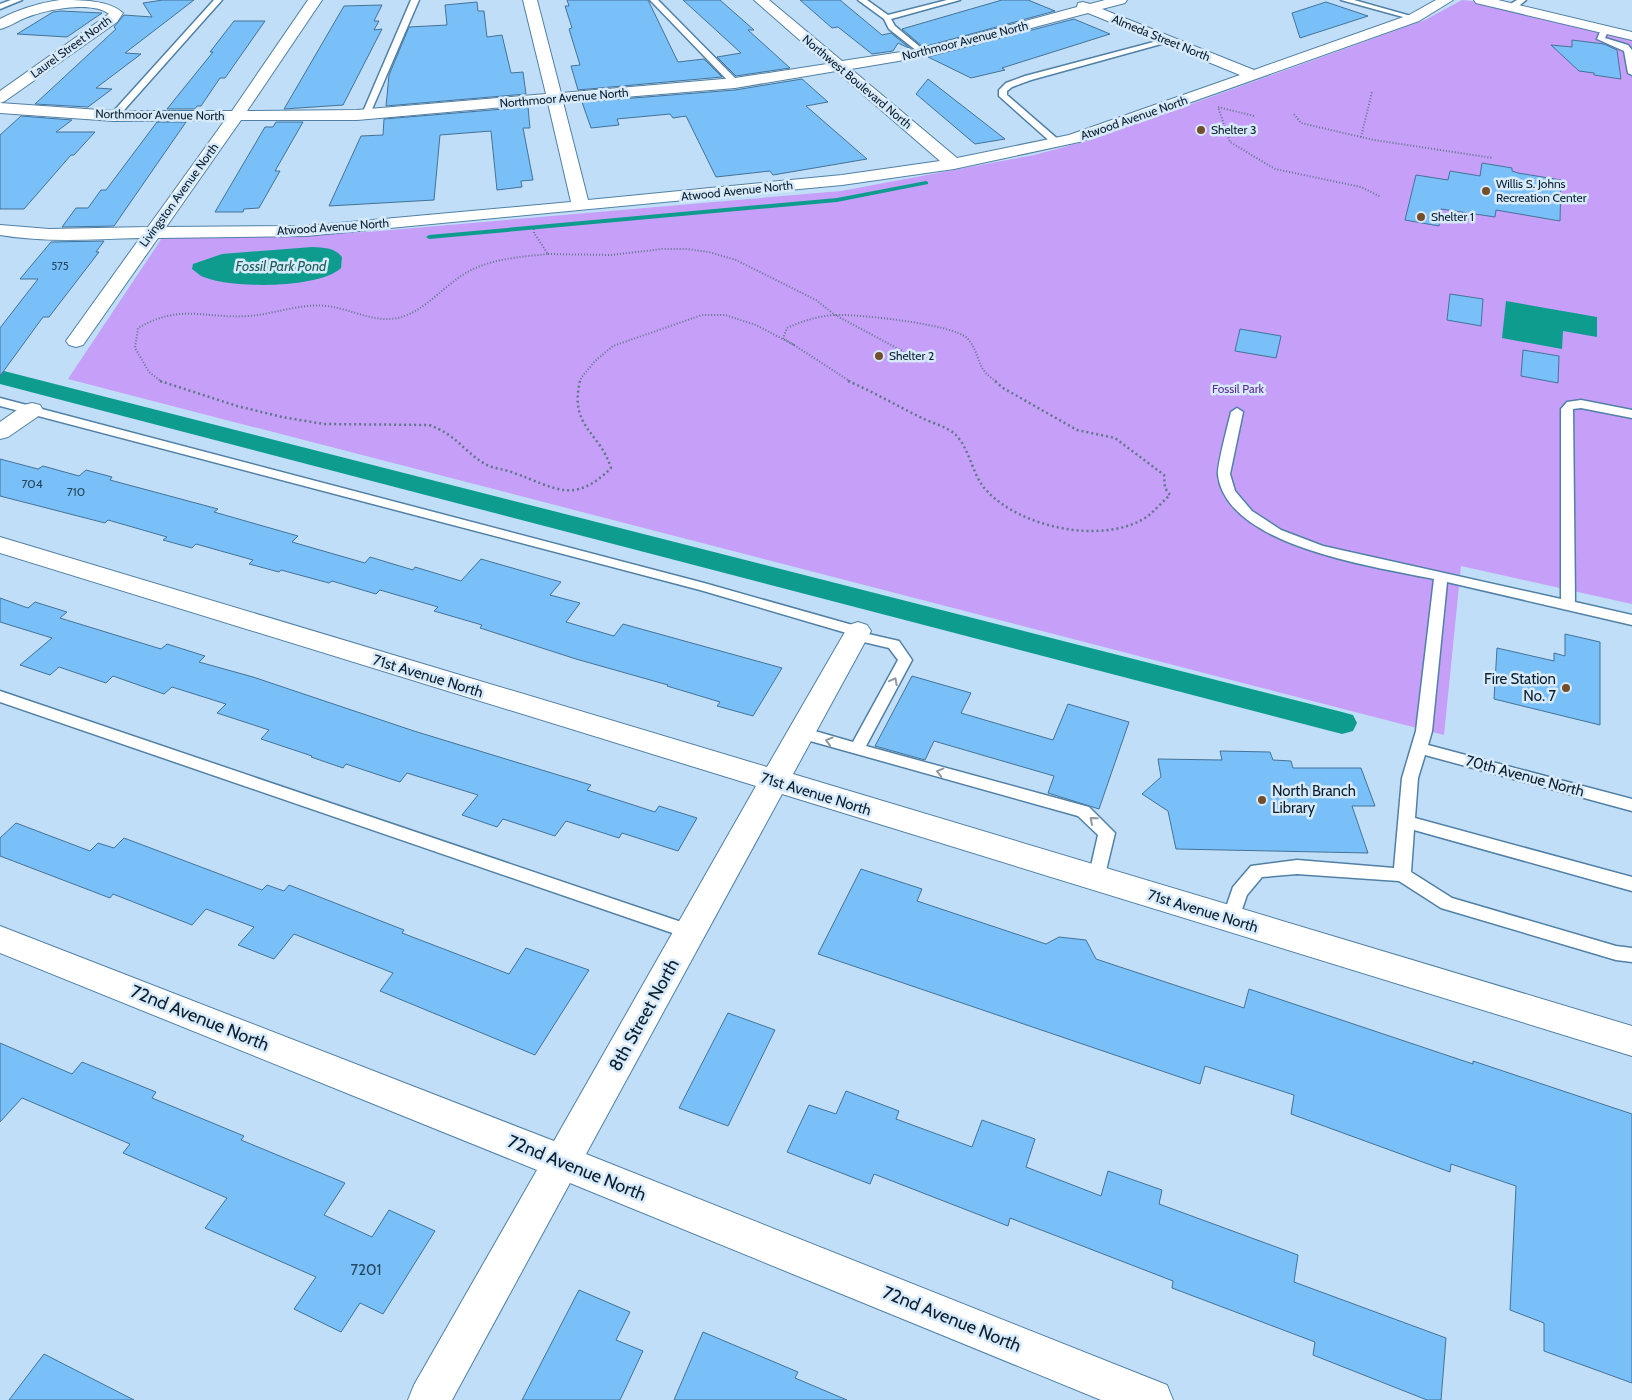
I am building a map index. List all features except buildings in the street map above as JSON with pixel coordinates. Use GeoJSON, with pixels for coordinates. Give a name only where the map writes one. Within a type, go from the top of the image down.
{"type":"FeatureCollection","features":[{"type":"Feature","properties":{"kind":"street","name":"Livingston Avenue North"},"geometry":{"type":"LineString","coordinates":[[76,341],[236,116],[315,0]]}},
{"type":"Feature","properties":{"kind":"street"},"geometry":{"type":"LineString","coordinates":[[530,0],[582,206]]}},
{"type":"Feature","properties":{"kind":"street","name":"Northwest Boulevard North"},"geometry":{"type":"LineString","coordinates":[[761,0],[954,164]]}},
{"type":"Feature","properties":{"kind":"street","name":"Almeda Street North"},"geometry":{"type":"LineString","coordinates":[[1067,0],[1254,76]]}},
{"type":"Feature","properties":{"kind":"street","name":"Northmoor Avenue North"},"geometry":{"type":"LineString","coordinates":[[0,108],[114,116],[366,114],[734,83],[922,53],[1120,0]]}},
{"type":"Feature","properties":{"kind":"street","name":"Atwood Avenue North"},"geometry":{"type":"LineString","coordinates":[[0,230],[49,234],[306,231],[842,180],[954,164],[1073,139],[1414,18],[1446,0]]}},
{"type":"Feature","properties":{"kind":"street"},"geometry":{"type":"LineString","coordinates":[[1481,0],[1517,4],[1632,36]]}},
{"type":"Feature","properties":{"kind":"street"},"geometry":{"type":"LineString","coordinates":[[0,25],[17,14],[34,8],[50,4],[88,1]]}},
{"type":"Feature","properties":{"kind":"street","name":"Laurel Street North"},"geometry":{"type":"LineString","coordinates":[[0,98],[112,19],[116,13],[112,8],[88,1]]}},
{"type":"Feature","properties":{"kind":"street"},"geometry":{"type":"LineString","coordinates":[[0,432],[32,410]]}},
{"type":"Feature","properties":{"kind":"street","name":"71st Avenue North"},"geometry":{"type":"LineString","coordinates":[[0,545],[1632,1041]]}},
{"type":"Feature","properties":{"kind":"street","name":"8th Street North"},"geometry":{"type":"LineString","coordinates":[[429,1400],[857,634]]}},
{"type":"Feature","properties":{"kind":"street","name":"72nd Avenue North"},"geometry":{"type":"LineString","coordinates":[[0,939],[562,1162],[1152,1400]]}},
{"type":"Feature","properties":{"kind":"lane"},"geometry":{"type":"LineString","coordinates":[[0,8],[18,0]]}},
{"type":"Feature","properties":{"kind":"lane"},"geometry":{"type":"LineString","coordinates":[[114,116],[218,0]]}},
{"type":"Feature","properties":{"kind":"lane"},"geometry":{"type":"LineString","coordinates":[[366,114],[415,0]]}},
{"type":"Feature","properties":{"kind":"lane"},"geometry":{"type":"LineString","coordinates":[[654,0],[734,83]]}},
{"type":"Feature","properties":{"kind":"lane"},"geometry":{"type":"LineString","coordinates":[[862,0],[888,18],[892,27],[922,53]]}},
{"type":"Feature","properties":{"kind":"lane"},"geometry":{"type":"LineString","coordinates":[[888,18],[956,0]]}},
{"type":"Feature","properties":{"kind":"lane"},"geometry":{"type":"LineString","coordinates":[[1345,0],[1414,18]]}},
{"type":"Feature","properties":{"kind":"lane"},"geometry":{"type":"LineString","coordinates":[[1605,29],[1601,39],[1625,47],[1628,50],[1632,73]]}},
{"type":"Feature","properties":{"kind":"lane"},"geometry":{"type":"LineString","coordinates":[[1057,143],[1003,96],[1003,90],[1009,85],[1028,78],[1168,41]]}},
{"type":"Feature","properties":{"kind":"lane"},"geometry":{"type":"LineString","coordinates":[[0,402],[704,587],[894,644],[905,660],[857,749]]}},
{"type":"Feature","properties":{"kind":"lane"},"geometry":{"type":"LineString","coordinates":[[1568,605],[1567,409],[1571,404],[1581,404],[1632,414]]}},
{"type":"Feature","properties":{"kind":"lane"},"geometry":{"type":"LineString","coordinates":[[1237,412],[1224,474],[1230,492],[1247,514],[1276,533],[1319,548],[1632,620]]}},
{"type":"Feature","properties":{"kind":"lane"},"geometry":{"type":"LineString","coordinates":[[1402,875],[1410,778],[1424,730],[1442,576]]}},
{"type":"Feature","properties":{"kind":"lane"},"geometry":{"type":"LineString","coordinates":[[0,696],[690,932]]}},
{"type":"Feature","properties":{"kind":"lane"},"geometry":{"type":"LineString","coordinates":[[801,733],[1083,811],[1108,833],[1096,879]]}},
{"type":"Feature","properties":{"kind":"lane","name":"70th Avenue North"},"geometry":{"type":"LineString","coordinates":[[1418,748],[1632,805]]}},
{"type":"Feature","properties":{"kind":"lane"},"geometry":{"type":"LineString","coordinates":[[1407,822],[1632,884]]}},
{"type":"Feature","properties":{"kind":"lane"},"geometry":{"type":"LineString","coordinates":[[1231,919],[1239,892],[1257,871],[1297,867],[1402,875],[1447,903],[1616,953],[1632,955]]}},
{"type":"Feature","properties":{"kind":"path"},"geometry":{"type":"LineString","coordinates":[[1361,137],[1372,92]]}},
{"type":"Feature","properties":{"kind":"path"},"geometry":{"type":"LineString","coordinates":[[1254,116],[1218,108],[1230,142],[1275,169],[1361,187],[1381,197]]}},
{"type":"Feature","properties":{"kind":"path"},"geometry":{"type":"LineString","coordinates":[[1294,114],[1301,123],[1361,137],[1493,158]]}},
{"type":"Feature","properties":{"kind":"path"},"geometry":{"type":"LineString","coordinates":[[534,233],[548,254]]}},
{"type":"Feature","properties":{"kind":"path"},"geometry":{"type":"LineString","coordinates":[[794,345],[739,318],[724,315],[702,315],[613,346],[581,378],[578,395],[579,413],[586,429],[606,456],[612,468],[596,483],[576,490],[554,489],[513,472],[487,465],[468,452],[458,440],[443,430],[429,425],[317,423],[282,417],[182,390],[161,382],[148,372],[134,348],[138,328],[152,318],[168,314],[192,313],[246,316],[302,306],[327,306],[386,319],[414,313],[462,276],[513,257],[548,254],[611,255],[670,249],[709,252],[736,260],[816,300],[835,315],[908,354]]}},
{"type":"Feature","properties":{"kind":"path"},"geometry":{"type":"LineString","coordinates":[[835,315],[920,323],[950,329],[966,337],[974,346],[985,372],[1003,388],[1077,430],[1115,438],[1164,475],[1165,488],[1170,495],[1144,518],[1124,526],[1105,530],[1071,530],[1031,520],[1001,505],[985,490],[964,446],[955,434],[880,395],[843,379],[794,345],[783,338],[787,328],[803,320],[835,315]]}},
{"type":"Feature","properties":{"kind":"green space","name":"Fossil Park"},"geometry":{"type":"Polygon","coordinates":[[[1462,0],[1632,38],[1632,604],[1461,566],[1444,735],[68,379],[162,238],[367,232],[841,191],[1034,155],[1094,139],[1425,20],[1462,0]]]}},
{"type":"Feature","properties":{"kind":"water","name":"Fossil Park Pond"},"geometry":{"type":"Polygon","coordinates":[[[312,247],[336,251],[342,257],[341,268],[330,275],[314,280],[273,285],[252,285],[214,280],[201,276],[192,269],[193,264],[222,254],[312,247]]]}},
{"type":"Feature","properties":{"kind":"water"},"geometry":{"type":"Polygon","coordinates":[[[1506,301],[1597,317],[1597,337],[1563,331],[1562,349],[1502,338],[1506,301]]]}},
{"type":"Feature","properties":{"kind":"waterway"},"geometry":{"type":"LineString","coordinates":[[429,237],[837,200],[926,183]]}},
{"type":"Feature","properties":{"kind":"waterway"},"geometry":{"type":"LineString","coordinates":[[0,377],[1342,723]]}},
{"type":"Feature","properties":{"kind":"place","name":"Shelter 3"},"geometry":{"type":"Point","coordinates":[1201,130]}},
{"type":"Feature","properties":{"kind":"place","name":"Willis S. Johns Recreation Center"},"geometry":{"type":"Point","coordinates":[1486,191]}},
{"type":"Feature","properties":{"kind":"place","name":"Shelter 1"},"geometry":{"type":"Point","coordinates":[1421,217]}},
{"type":"Feature","properties":{"kind":"place","name":"Shelter 2"},"geometry":{"type":"Point","coordinates":[879,356]}},
{"type":"Feature","properties":{"kind":"place","name":"Fire Station No. 7"},"geometry":{"type":"Point","coordinates":[1566,688]}},
{"type":"Feature","properties":{"kind":"place","name":"North Branch Library"},"geometry":{"type":"Point","coordinates":[1262,800]}}]}
